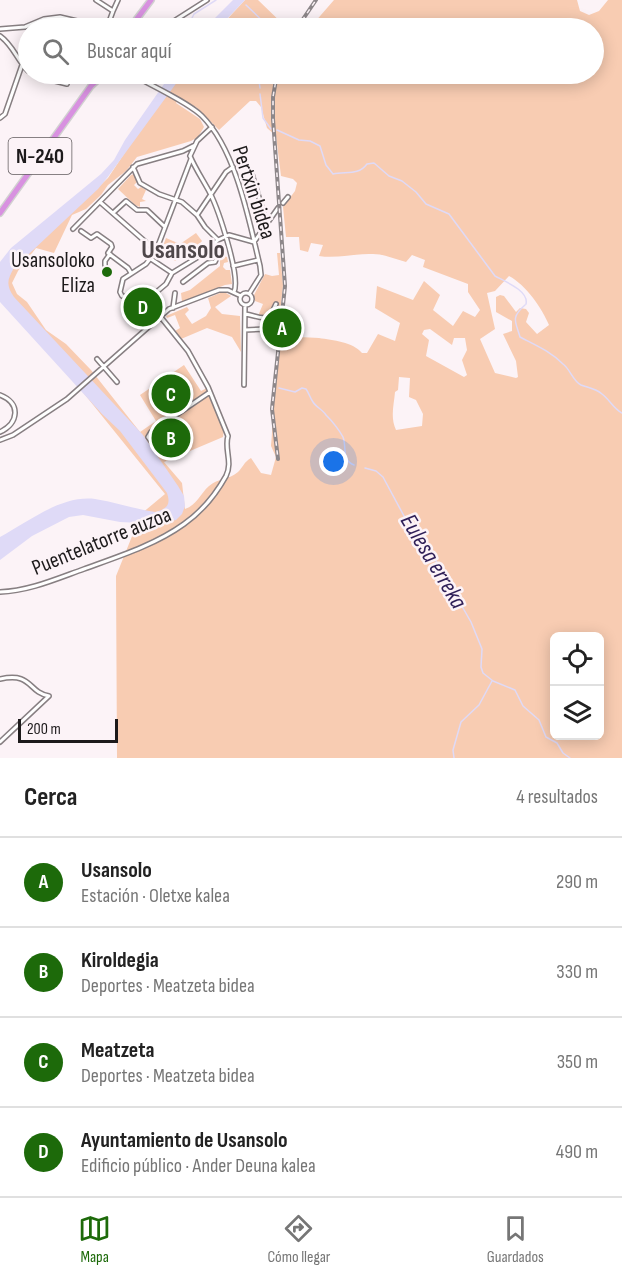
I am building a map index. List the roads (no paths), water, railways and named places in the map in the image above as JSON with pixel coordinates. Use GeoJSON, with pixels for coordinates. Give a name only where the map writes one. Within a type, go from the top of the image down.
{"type":"FeatureCollection","features":[{"type":"Feature","properties":{"kind":"highway"},"geometry":{"type":"LineString","coordinates":[[138,18],[151,0]]}},
{"type":"Feature","properties":{"kind":"highway","name":"N-240"},"geometry":{"type":"LineString","coordinates":[[81,100],[90,84]]}},
{"type":"Feature","properties":{"kind":"highway","name":"N-240"},"geometry":{"type":"LineString","coordinates":[[0,213],[81,100],[95,84]]}},
{"type":"Feature","properties":{"kind":"street"},"geometry":{"type":"LineString","coordinates":[[96,0],[113,10]]}},
{"type":"Feature","properties":{"kind":"street"},"geometry":{"type":"LineString","coordinates":[[110,18],[118,0]]}},
{"type":"Feature","properties":{"kind":"street"},"geometry":{"type":"LineString","coordinates":[[179,18],[207,0]]}},
{"type":"Feature","properties":{"kind":"street"},"geometry":{"type":"LineString","coordinates":[[143,1],[144,10]]}},
{"type":"Feature","properties":{"kind":"street"},"geometry":{"type":"LineString","coordinates":[[0,29],[18,28]]}},
{"type":"Feature","properties":{"kind":"street"},"geometry":{"type":"LineString","coordinates":[[0,36],[18,57]]}},
{"type":"Feature","properties":{"kind":"street"},"geometry":{"type":"LineString","coordinates":[[0,41],[5,40]]}},
{"type":"Feature","properties":{"kind":"street"},"geometry":{"type":"LineString","coordinates":[[0,118],[5,113],[18,78]]}},
{"type":"Feature","properties":{"kind":"street","name":"Pertxin bidea"},"geometry":{"type":"LineString","coordinates":[[147,84],[201,115],[225,147],[256,242],[261,275],[249,294]]}},
{"type":"Feature","properties":{"kind":"street"},"geometry":{"type":"LineString","coordinates":[[73,229],[137,164],[181,151],[196,143],[212,127]]}},
{"type":"Feature","properties":{"kind":"street"},"geometry":{"type":"LineString","coordinates":[[151,441],[148,437],[151,432],[210,392],[188,351],[147,300],[120,294],[123,279],[151,259],[156,251],[196,143]]}},
{"type":"Feature","properties":{"kind":"street"},"geometry":{"type":"LineString","coordinates":[[181,151],[190,157],[211,195],[233,266],[236,286],[234,292]]}},
{"type":"Feature","properties":{"kind":"street"},"geometry":{"type":"LineString","coordinates":[[133,167],[140,183],[146,188],[176,200],[197,215],[218,240]]}},
{"type":"Feature","properties":{"kind":"street"},"geometry":{"type":"LineString","coordinates":[[197,215],[226,172],[233,167]]}},
{"type":"Feature","properties":{"kind":"street","name":"Pertxin bidea"},"geometry":{"type":"LineString","coordinates":[[252,174],[267,225]]}},
{"type":"Feature","properties":{"kind":"street"},"geometry":{"type":"LineString","coordinates":[[283,203],[288,197]]}},
{"type":"Feature","properties":{"kind":"street"},"geometry":{"type":"LineString","coordinates":[[113,213],[126,201],[136,210],[147,210],[165,228]]}},
{"type":"Feature","properties":{"kind":"street"},"geometry":{"type":"LineString","coordinates":[[100,202],[156,251]]}},
{"type":"Feature","properties":{"kind":"street"},"geometry":{"type":"LineString","coordinates":[[147,300],[166,284],[172,273],[225,236],[256,242],[278,208]]}},
{"type":"Feature","properties":{"kind":"street"},"geometry":{"type":"LineString","coordinates":[[81,231],[91,238],[97,234],[111,244],[112,248],[105,265]]}},
{"type":"Feature","properties":{"kind":"street"},"geometry":{"type":"LineString","coordinates":[[183,282],[208,263],[215,262],[218,255],[212,246]]}},
{"type":"Feature","properties":{"kind":"street"},"geometry":{"type":"LineString","coordinates":[[109,254],[128,268],[131,273]]}},
{"type":"Feature","properties":{"kind":"street"},"geometry":{"type":"LineString","coordinates":[[151,259],[172,273]]}},
{"type":"Feature","properties":{"kind":"street","name":"Pertxin bidea"},"geometry":{"type":"LineString","coordinates":[[233,266],[258,260]]}},
{"type":"Feature","properties":{"kind":"street"},"geometry":{"type":"LineString","coordinates":[[0,440],[13,435],[60,405],[173,308],[224,289],[241,296]]}},
{"type":"Feature","properties":{"kind":"street"},"geometry":{"type":"LineString","coordinates":[[173,308],[175,293]]}},
{"type":"Feature","properties":{"kind":"street"},"geometry":{"type":"LineString","coordinates":[[241,296],[249,294],[252,301],[245,305]]}},
{"type":"Feature","properties":{"kind":"street"},"geometry":{"type":"LineString","coordinates":[[241,296],[241,301],[245,305],[244,385]]}},
{"type":"Feature","properties":{"kind":"street"},"geometry":{"type":"LineString","coordinates":[[245,314],[260,319],[267,318],[270,317],[276,304]]}},
{"type":"Feature","properties":{"kind":"street"},"geometry":{"type":"LineString","coordinates":[[244,330],[263,330]]}},
{"type":"Feature","properties":{"kind":"street"},"geometry":{"type":"LineString","coordinates":[[98,359],[117,382]]}},
{"type":"Feature","properties":{"kind":"street","name":"Puentelatorre auzoa"},"geometry":{"type":"LineString","coordinates":[[0,592],[36,586],[113,558],[172,532],[197,514],[227,473],[230,461],[226,442],[228,436],[210,392]]}},
{"type":"Feature","properties":{"kind":"street"},"geometry":{"type":"LineString","coordinates":[[0,395],[11,401],[16,415],[12,424],[0,432]]}},
{"type":"Feature","properties":{"kind":"street"},"geometry":{"type":"LineString","coordinates":[[0,680],[18,677],[44,695],[50,696],[0,742]]}},
{"type":"Feature","properties":{"kind":"waterway"},"geometry":{"type":"LineString","coordinates":[[192,18],[194,14],[216,0]]}},
{"type":"Feature","properties":{"kind":"waterway"},"geometry":{"type":"LineString","coordinates":[[246,5],[260,18]]}},
{"type":"Feature","properties":{"kind":"waterway"},"geometry":{"type":"LineString","coordinates":[[259,84],[260,88]]}},
{"type":"Feature","properties":{"kind":"waterway"},"geometry":{"type":"LineString","coordinates":[[260,94],[263,118],[271,129]]}},
{"type":"Feature","properties":{"kind":"waterway"},"geometry":{"type":"LineString","coordinates":[[277,130],[320,146],[326,165],[333,174],[356,172],[367,164],[374,163],[389,176],[402,181],[426,204],[449,214],[495,276],[520,291],[526,299],[526,304]]}},
{"type":"Feature","properties":{"kind":"waterway"},"geometry":{"type":"LineString","coordinates":[[525,305],[516,317],[520,337],[553,355],[578,383],[605,396],[622,413]]}},
{"type":"Feature","properties":{"kind":"waterway","name":"Eulesa erreka"},"geometry":{"type":"LineString","coordinates":[[279,388],[295,392],[302,388],[306,389],[314,404],[325,413],[343,437],[347,460],[354,465]]}},
{"type":"Feature","properties":{"kind":"waterway","name":"Eulesa erreka"},"geometry":{"type":"LineString","coordinates":[[365,468],[376,471],[383,477],[404,516],[436,561],[471,622],[482,649],[483,673],[493,681],[515,690],[523,706],[539,720],[546,737],[557,743],[563,753],[570,758]]}},
{"type":"Feature","properties":{"kind":"waterway"},"geometry":{"type":"LineString","coordinates":[[454,758],[453,750],[461,722],[479,705],[492,681]]}},
{"type":"Feature","properties":{"kind":"railway"},"geometry":{"type":"LineString","coordinates":[[304,18],[316,0]]}},
{"type":"Feature","properties":{"kind":"railway"},"geometry":{"type":"LineString","coordinates":[[275,84],[273,119],[285,286],[272,409],[278,459]]}},
{"type":"Feature","properties":{"kind":"place","name":"Usansoloko Eliza"},"geometry":{"type":"Point","coordinates":[107,272]}},
{"type":"Feature","properties":{"kind":"place","name":"Ayuntamiento de Usansolo"},"geometry":{"type":"Point","coordinates":[143,307]}},
{"type":"Feature","properties":{"kind":"place","name":"Usansolo"},"geometry":{"type":"Point","coordinates":[282,328]}},
{"type":"Feature","properties":{"kind":"place","name":"Meatzeta"},"geometry":{"type":"Point","coordinates":[171,394]}},
{"type":"Feature","properties":{"kind":"place","name":"Kiroldegia"},"geometry":{"type":"Point","coordinates":[171,438]}},
{"type":"Feature","properties":{"kind":"district","name":"Usansolo"},"geometry":{"type":"Point","coordinates":[183,249]}}]}
